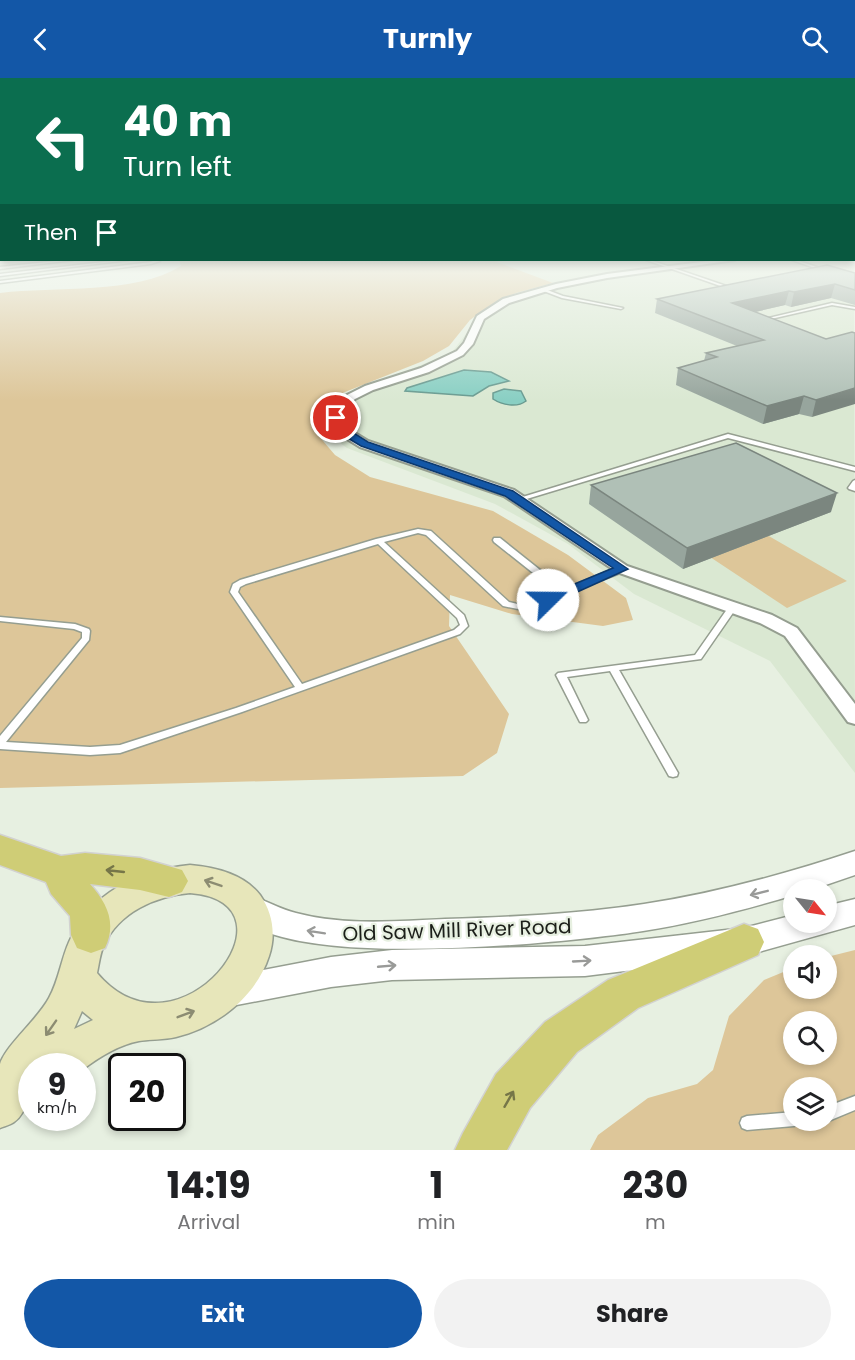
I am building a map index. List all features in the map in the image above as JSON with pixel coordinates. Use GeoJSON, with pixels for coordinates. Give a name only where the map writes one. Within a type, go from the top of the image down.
{"type":"FeatureCollection","features":[{"type":"Feature","properties":{"kind":"main road"},"geometry":{"type":"LineString","coordinates":[[0,850],[61,872],[85,868],[141,874],[169,881]]}},
{"type":"Feature","properties":{"kind":"main road"},"geometry":{"type":"LineString","coordinates":[[61,872],[65,883],[89,910],[91,935]]}},
{"type":"Feature","properties":{"kind":"main road","name":"Old Saw Mill River Road"},"geometry":{"type":"LineString","coordinates":[[12,1099],[19,1072],[63,1011],[78,976],[81,957],[91,935],[106,916],[125,900],[169,881],[208,880],[238,896],[250,908]]}},
{"type":"Feature","properties":{"kind":"main road"},"geometry":{"type":"LineString","coordinates":[[226,992],[251,957],[256,940],[250,908]]}},
{"type":"Feature","properties":{"kind":"main road"},"geometry":{"type":"LineString","coordinates":[[480,1150],[513,1091],[561,1037],[623,994],[744,942]]}},
{"type":"Feature","properties":{"kind":"main road"},"geometry":{"type":"LineString","coordinates":[[78,976],[91,996],[110,1011],[141,1022]]}},
{"type":"Feature","properties":{"kind":"main road","name":"Old Saw Mill River Road"},"geometry":{"type":"LineString","coordinates":[[72,1053],[99,1037],[141,1022],[160,1022],[182,1017],[203,1008],[226,992]]}},
{"type":"Feature","properties":{"kind":"street"},"geometry":{"type":"LineString","coordinates":[[506,301],[480,318],[468,344],[448,360],[369,388],[351,397],[339,407],[336,418],[340,429],[364,444],[509,493],[622,569],[766,619],[791,633],[855,717]]}},
{"type":"Feature","properties":{"kind":"street","name":"Old Saw Mill River Road"},"geometry":{"type":"LineString","coordinates":[[250,908],[271,920],[303,930],[343,936],[526,930],[614,922],[712,904],[789,886],[855,863]]}},
{"type":"Feature","properties":{"kind":"street"},"geometry":{"type":"LineString","coordinates":[[837,917],[855,912]]}},
{"type":"Feature","properties":{"kind":"street","name":"Old Saw Mill River Road"},"geometry":{"type":"LineString","coordinates":[[226,992],[331,972],[392,965],[585,961],[744,942],[783,932]]}},
{"type":"Feature","properties":{"kind":"lane"},"geometry":{"type":"LineString","coordinates":[[584,301],[621,308]]}},
{"type":"Feature","properties":{"kind":"lane"},"geometry":{"type":"LineString","coordinates":[[762,325],[760,320],[832,304],[855,308]]}},
{"type":"Feature","properties":{"kind":"lane"},"geometry":{"type":"LineString","coordinates":[[518,500],[728,435],[855,469]]}},
{"type":"Feature","properties":{"kind":"lane"},"geometry":{"type":"LineString","coordinates":[[855,483],[851,488],[855,489]]}},
{"type":"Feature","properties":{"kind":"lane"},"geometry":{"type":"LineString","coordinates":[[300,688],[234,592],[236,586],[243,582],[418,531],[428,533],[506,604],[523,608],[622,569]]}},
{"type":"Feature","properties":{"kind":"lane"},"geometry":{"type":"LineString","coordinates":[[497,540],[564,593]]}},
{"type":"Feature","properties":{"kind":"lane"},"geometry":{"type":"LineString","coordinates":[[0,744],[90,752],[120,749],[458,632],[464,626],[462,617],[379,541]]}},
{"type":"Feature","properties":{"kind":"lane"},"geometry":{"type":"LineString","coordinates":[[584,720],[561,675],[698,657],[733,607]]}},
{"type":"Feature","properties":{"kind":"lane"},"geometry":{"type":"LineString","coordinates":[[0,619],[75,627],[86,631],[86,638],[0,744]]}},
{"type":"Feature","properties":{"kind":"lane"},"geometry":{"type":"LineString","coordinates":[[613,668],[673,773]]}},
{"type":"Feature","properties":{"kind":"lane"},"geometry":{"type":"LineString","coordinates":[[837,1110],[855,1103]]}},
{"type":"Feature","properties":{"kind":"lane"},"geometry":{"type":"LineString","coordinates":[[747,1123],[783,1120]]}},
{"type":"Feature","properties":{"kind":"shaded area"},"geometry":{"type":"Polygon","coordinates":[[[0,301],[499,301],[470,320],[449,346],[423,361],[335,396],[312,428],[335,455],[370,477],[493,511],[568,555],[626,598],[633,620],[603,626],[512,614],[450,595],[449,626],[509,714],[497,753],[463,776],[0,788],[0,301]]]}},
{"type":"Feature","properties":{"kind":"shaded area"},"geometry":{"type":"Polygon","coordinates":[[[505,301],[854,301],[855,773],[770,661],[634,594],[568,544],[495,504],[347,448],[326,433],[340,399],[452,352],[483,312],[505,301]]]}},
{"type":"Feature","properties":{"kind":"shaded area"},"geometry":{"type":"Polygon","coordinates":[[[767,535],[847,581],[787,608],[710,557],[767,535]]]}},
{"type":"Feature","properties":{"kind":"shaded area"},"geometry":{"type":"Polygon","coordinates":[[[855,950],[855,1150],[590,1150],[598,1135],[648,1098],[697,1084],[713,1070],[729,1016],[764,980],[783,972],[783,999],[837,999],[837,954],[855,950]]]}},
{"type":"Feature","properties":{"kind":"water"},"geometry":{"type":"Polygon","coordinates":[[[464,370],[491,372],[509,381],[489,386],[473,396],[405,391],[407,388],[464,370]]]}},
{"type":"Feature","properties":{"kind":"water"},"geometry":{"type":"Polygon","coordinates":[[[504,389],[521,391],[526,401],[510,405],[493,399],[493,393],[504,389]]]}},
{"type":"Feature","properties":{"kind":"building"},"geometry":{"type":"Polygon","coordinates":[[[662,301],[741,301],[732,303],[826,339],[855,333],[855,388],[816,400],[804,396],[767,406],[678,368],[717,357],[706,353],[764,340],[662,301]]]}},
{"type":"Feature","properties":{"kind":"building"},"geometry":{"type":"Polygon","coordinates":[[[736,443],[837,493],[687,548],[591,485],[736,443]]]}},
{"type":"Feature","properties":{"kind":"route"},"geometry":{"type":"LineString","coordinates":[[336,418],[340,429],[364,444],[509,493],[622,569],[548,600]]}}]}
